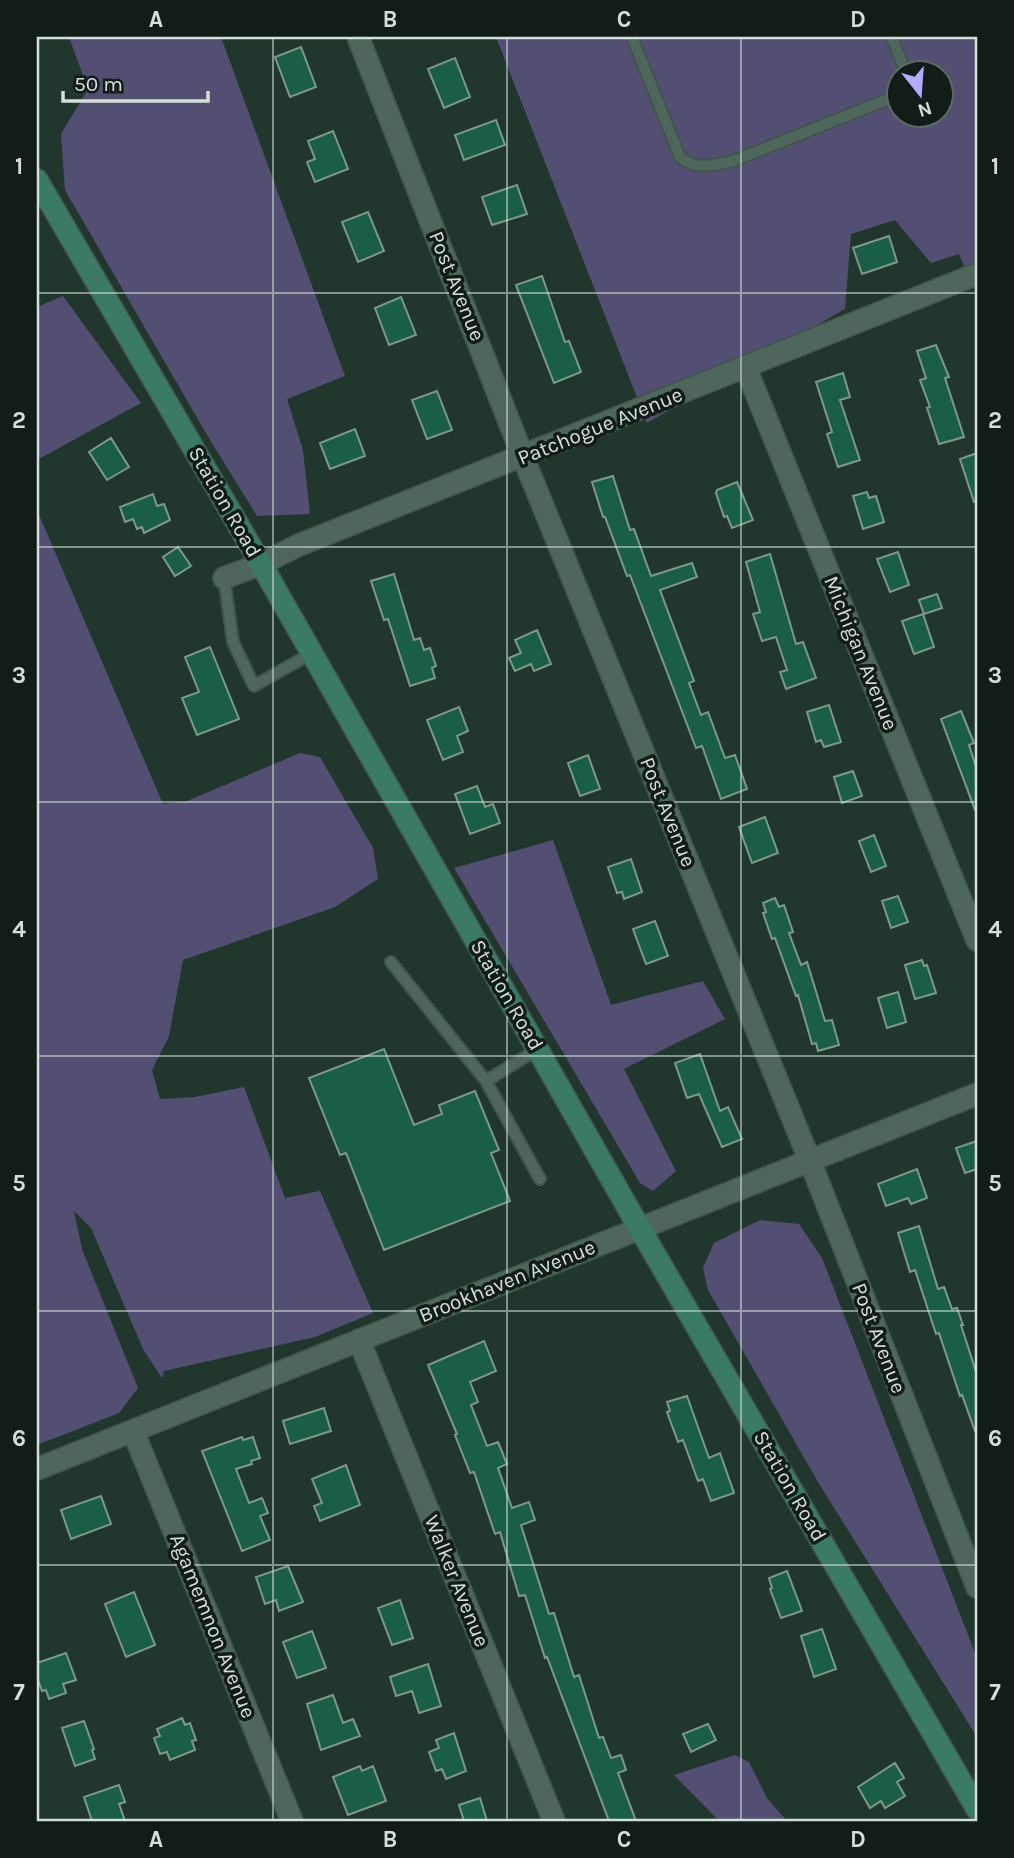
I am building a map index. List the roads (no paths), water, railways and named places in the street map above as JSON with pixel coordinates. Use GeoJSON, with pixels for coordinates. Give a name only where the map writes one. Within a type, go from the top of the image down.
{"type":"FeatureCollection","features":[{"type":"Feature","properties":{"kind":"main road","name":"Station Road"},"geometry":{"type":"LineString","coordinates":[[37,180],[977,1809]]}},
{"type":"Feature","properties":{"kind":"street","name":"Post Avenue"},"geometry":{"type":"LineString","coordinates":[[358,37],[523,457],[810,1161],[977,1587]]}},
{"type":"Feature","properties":{"kind":"street","name":"Patchogue Avenue"},"geometry":{"type":"LineString","coordinates":[[224,578],[299,545],[745,366],[975,282]]}},
{"type":"Feature","properties":{"kind":"street","name":"Michigan Avenue"},"geometry":{"type":"LineString","coordinates":[[745,366],[977,940]]}},
{"type":"Feature","properties":{"kind":"street","name":"Brookhaven Avenue"},"geometry":{"type":"LineString","coordinates":[[37,1469],[977,1094]]}},
{"type":"Feature","properties":{"kind":"street","name":"Walker Avenue"},"geometry":{"type":"LineString","coordinates":[[359,1340],[554,1821]]}},
{"type":"Feature","properties":{"kind":"street","name":"Agamemnon Avenue"},"geometry":{"type":"LineString","coordinates":[[133,1431],[292,1821]]}},
{"type":"Feature","properties":{"kind":"lane"},"geometry":{"type":"LineString","coordinates":[[632,37],[681,157],[690,164],[706,166],[733,161],[884,101]]}},
{"type":"Feature","properties":{"kind":"lane"},"geometry":{"type":"LineString","coordinates":[[892,37],[901,60]]}},
{"type":"Feature","properties":{"kind":"lane"},"geometry":{"type":"LineString","coordinates":[[224,578],[233,642],[254,686],[312,653]]}},
{"type":"Feature","properties":{"kind":"lane"},"geometry":{"type":"LineString","coordinates":[[391,961],[486,1081],[540,1179]]}},
{"type":"Feature","properties":{"kind":"lane"},"geometry":{"type":"LineString","coordinates":[[486,1081],[538,1049]]}}]}
